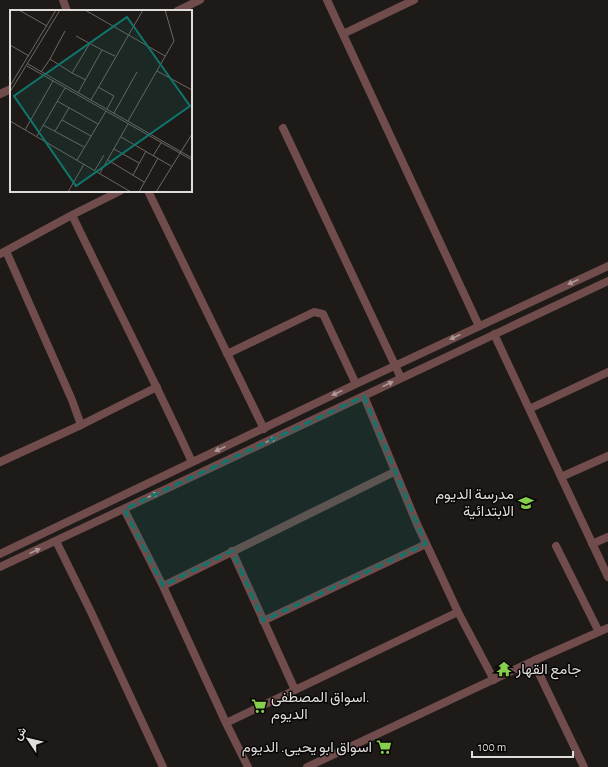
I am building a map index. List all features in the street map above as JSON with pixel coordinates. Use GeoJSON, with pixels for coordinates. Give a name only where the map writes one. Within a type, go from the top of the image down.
{"type":"FeatureCollection","features":[{"type":"Feature","properties":{"kind":"street"},"geometry":{"type":"LineString","coordinates":[[63,0],[67,10]]}},
{"type":"Feature","properties":{"kind":"street"},"geometry":{"type":"LineString","coordinates":[[179,10],[200,0]]}},
{"type":"Feature","properties":{"kind":"street"},"geometry":{"type":"LineString","coordinates":[[327,0],[479,326]]}},
{"type":"Feature","properties":{"kind":"street"},"geometry":{"type":"LineString","coordinates":[[343,34],[414,0]]}},
{"type":"Feature","properties":{"kind":"street"},"geometry":{"type":"LineString","coordinates":[[0,94],[10,89]]}},
{"type":"Feature","properties":{"kind":"street"},"geometry":{"type":"LineString","coordinates":[[282,128],[401,378]]}},
{"type":"Feature","properties":{"kind":"street"},"geometry":{"type":"LineString","coordinates":[[81,425],[72,400],[3,253],[72,215],[118,192]]}},
{"type":"Feature","properties":{"kind":"street"},"geometry":{"type":"LineString","coordinates":[[148,192],[264,428]]}},
{"type":"Feature","properties":{"kind":"street"},"geometry":{"type":"LineString","coordinates":[[72,215],[157,387],[192,462]]}},
{"type":"Feature","properties":{"kind":"street"},"geometry":{"type":"LineString","coordinates":[[0,554],[395,365],[608,266]]}},
{"type":"Feature","properties":{"kind":"street"},"geometry":{"type":"LineString","coordinates":[[0,567],[608,281]]}},
{"type":"Feature","properties":{"kind":"street"},"geometry":{"type":"LineString","coordinates":[[227,354],[314,312],[319,312],[323,314],[356,384]]}},
{"type":"Feature","properties":{"kind":"street"},"geometry":{"type":"LineString","coordinates":[[494,334],[608,577]]}},
{"type":"Feature","properties":{"kind":"street"},"geometry":{"type":"LineString","coordinates":[[529,409],[608,372]]}},
{"type":"Feature","properties":{"kind":"street"},"geometry":{"type":"LineString","coordinates":[[0,462],[81,425],[157,387]]}},
{"type":"Feature","properties":{"kind":"street"},"geometry":{"type":"LineString","coordinates":[[364,396],[394,472],[426,544],[458,612],[494,680]]}},
{"type":"Feature","properties":{"kind":"street"},"geometry":{"type":"LineString","coordinates":[[561,477],[608,456]]}},
{"type":"Feature","properties":{"kind":"street"},"geometry":{"type":"LineString","coordinates":[[163,586],[394,472]]}},
{"type":"Feature","properties":{"kind":"street"},"geometry":{"type":"LineString","coordinates":[[124,509],[163,586],[226,723],[248,767]]}},
{"type":"Feature","properties":{"kind":"street"},"geometry":{"type":"LineString","coordinates":[[592,544],[608,537]]}},
{"type":"Feature","properties":{"kind":"street"},"geometry":{"type":"LineString","coordinates":[[56,541],[91,612],[163,767]]}},
{"type":"Feature","properties":{"kind":"street"},"geometry":{"type":"LineString","coordinates":[[263,621],[426,544]]}},
{"type":"Feature","properties":{"kind":"street"},"geometry":{"type":"LineString","coordinates":[[556,546],[599,632]]}},
{"type":"Feature","properties":{"kind":"street"},"geometry":{"type":"LineString","coordinates":[[232,551],[295,690]]}},
{"type":"Feature","properties":{"kind":"street"},"geometry":{"type":"LineString","coordinates":[[226,723],[458,612]]}},
{"type":"Feature","properties":{"kind":"street"},"geometry":{"type":"LineString","coordinates":[[307,767],[608,628]]}},
{"type":"Feature","properties":{"kind":"street"},"geometry":{"type":"LineString","coordinates":[[534,661],[584,767]]}},
{"type":"Feature","properties":{"kind":"highlighted area"},"geometry":{"type":"Polygon","coordinates":[[[364,396],[426,544],[263,621],[232,551],[163,586],[124,509],[364,396]]]}},
{"type":"Feature","properties":{"kind":"place","name":"مدرسة الديوم الابتدائية"},"geometry":{"type":"Point","coordinates":[526,503]}},
{"type":"Feature","properties":{"kind":"place","name":"جامع القهار"},"geometry":{"type":"Point","coordinates":[504,669]}},
{"type":"Feature","properties":{"kind":"place","name":"اسواق المصطفى. الديوم"},"geometry":{"type":"Point","coordinates":[259,706]}},
{"type":"Feature","properties":{"kind":"place","name":"اسواق ابو يحيى. الديوم"},"geometry":{"type":"Point","coordinates":[384,747]}}]}
